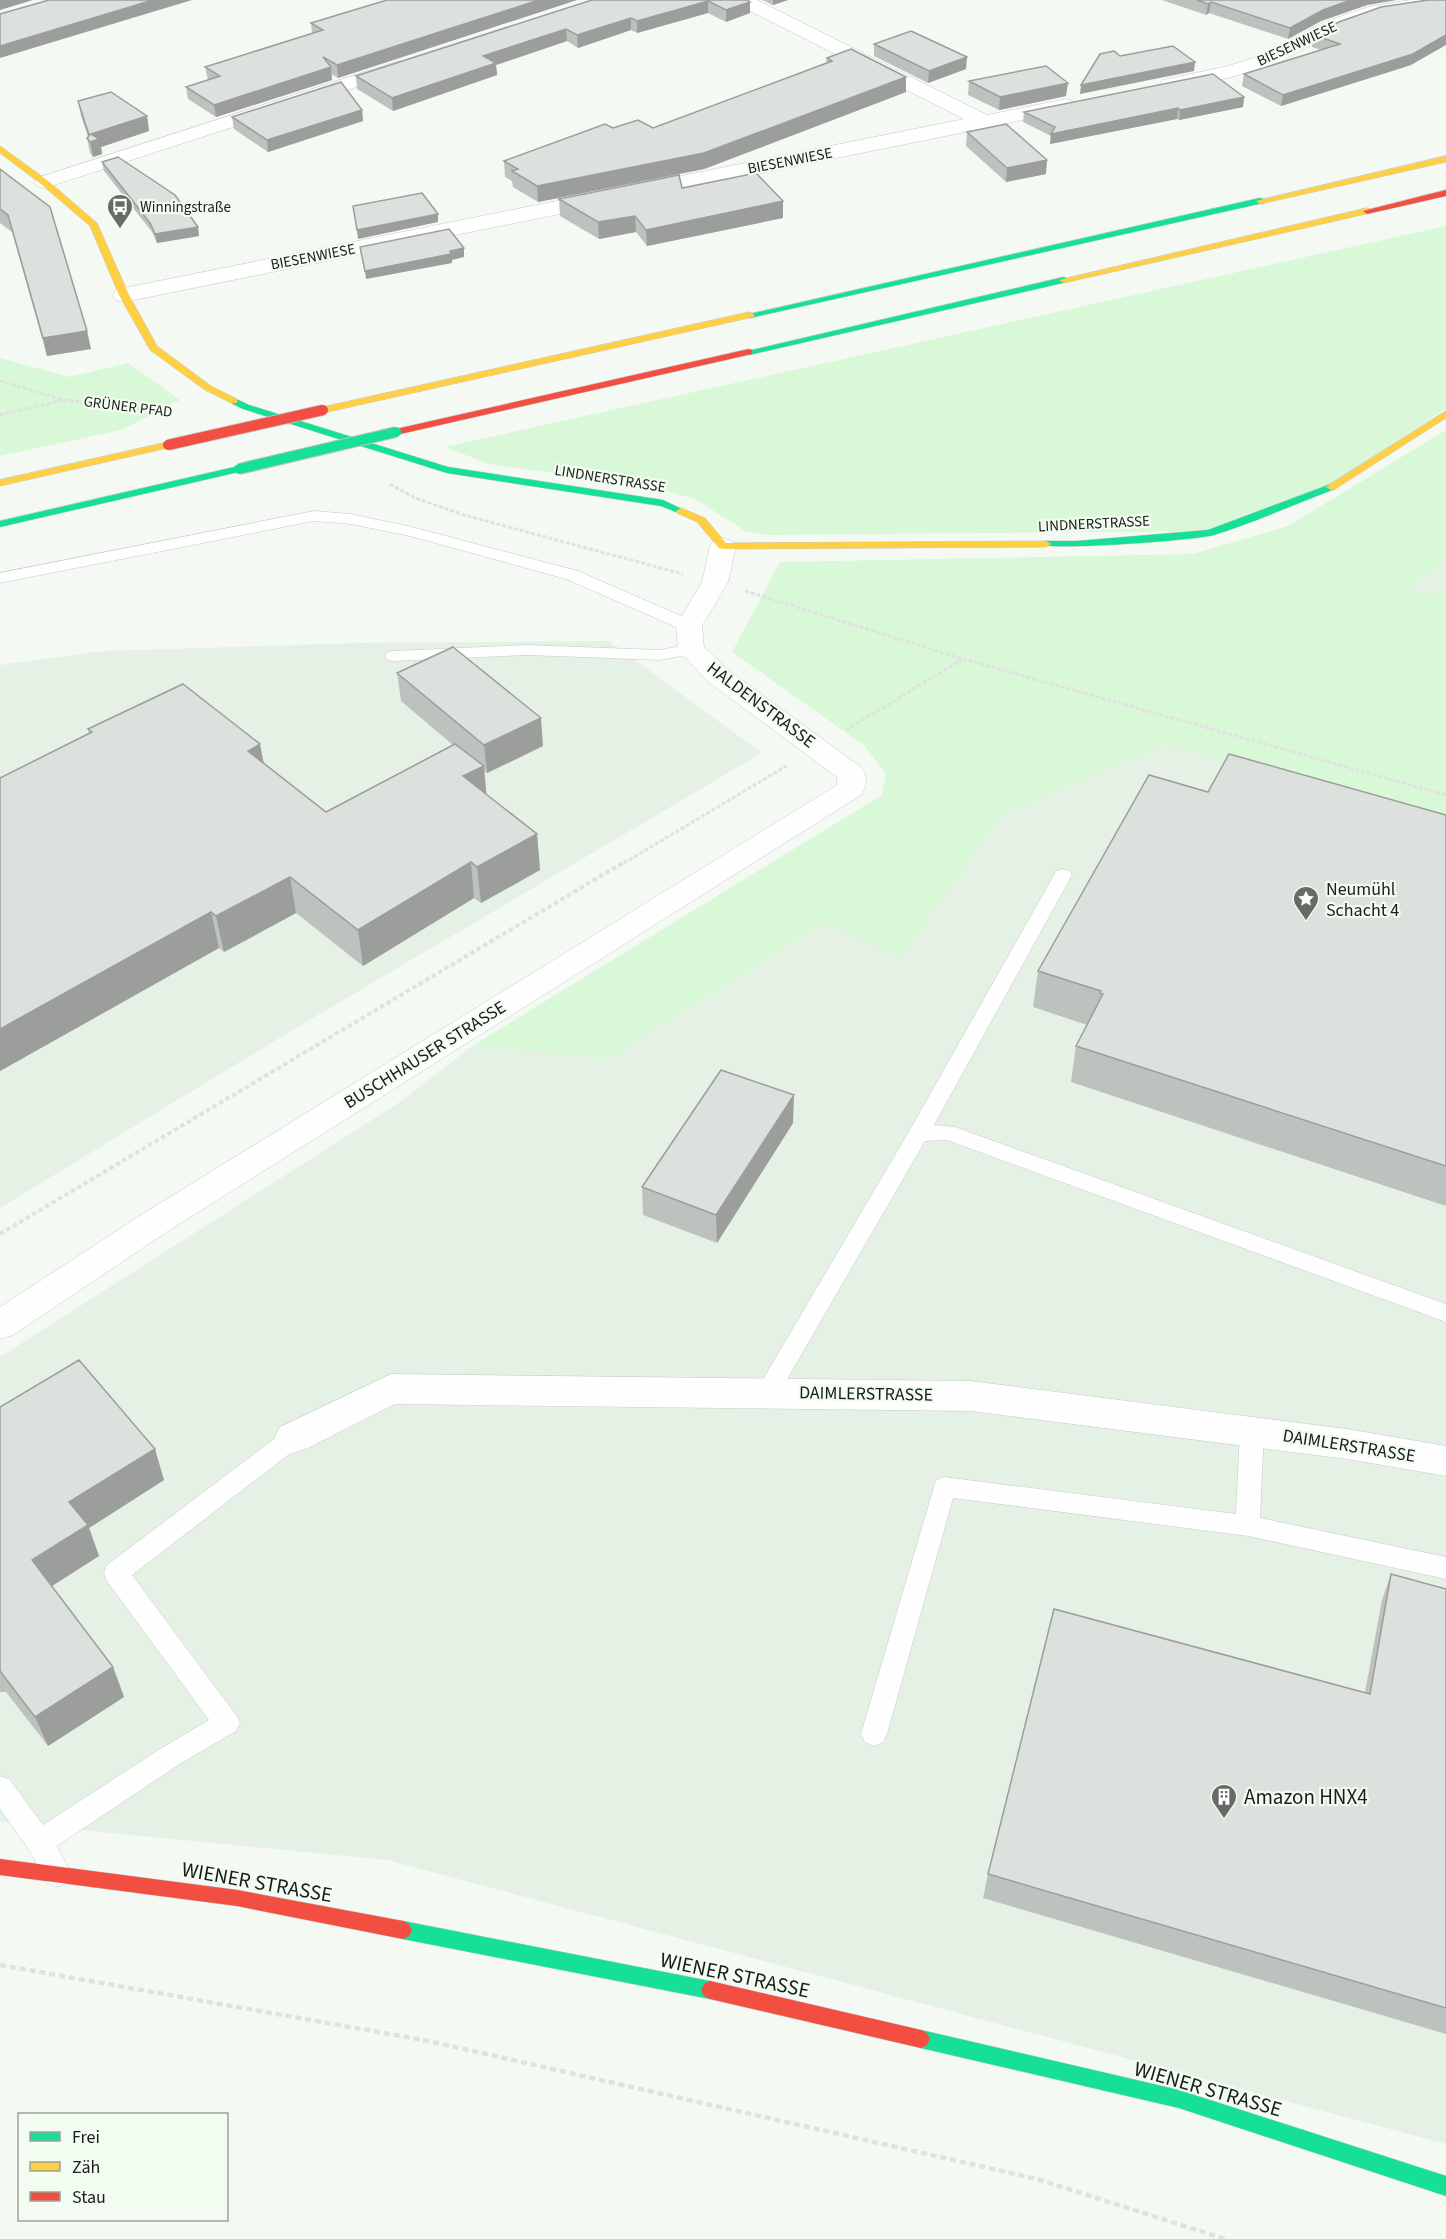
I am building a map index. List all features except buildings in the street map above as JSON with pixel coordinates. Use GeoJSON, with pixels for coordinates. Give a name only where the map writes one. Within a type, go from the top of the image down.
{"type":"FeatureCollection","features":[{"type":"Feature","properties":{"kind":"main road","name":"LINDNERSTRASSE"},"geometry":{"type":"LineString","coordinates":[[0,149],[44,182],[94,225],[124,295],[153,348],[208,388],[246,407],[447,470],[663,503],[701,520],[723,546],[1077,544],[1210,533],[1325,491],[1446,414]]}},
{"type":"Feature","properties":{"kind":"main road"},"geometry":{"type":"LineString","coordinates":[[0,483],[1446,159]]}},
{"type":"Feature","properties":{"kind":"main road"},"geometry":{"type":"LineString","coordinates":[[0,524],[1446,193]]}},
{"type":"Feature","properties":{"kind":"main road","name":"WIENER STRASSE"},"geometry":{"type":"LineString","coordinates":[[0,1867],[237,1898],[698,1987],[1179,2099],[1446,2186]]}},
{"type":"Feature","properties":{"kind":"street"},"geometry":{"type":"LineString","coordinates":[[743,0],[985,122]]}},
{"type":"Feature","properties":{"kind":"street","name":"BIESENWIESE"},"geometry":{"type":"LineString","coordinates":[[1154,87],[1232,71],[1271,59],[1329,27],[1375,11],[1446,0]]}},
{"type":"Feature","properties":{"kind":"street"},"geometry":{"type":"LineString","coordinates":[[1349,3],[1375,11]]}},
{"type":"Feature","properties":{"kind":"street"},"geometry":{"type":"LineString","coordinates":[[44,182],[413,62]]}},
{"type":"Feature","properties":{"kind":"street","name":"BIESENWIESE"},"geometry":{"type":"LineString","coordinates":[[124,295],[1087,101]]}},
{"type":"Feature","properties":{"kind":"street"},"geometry":{"type":"LineString","coordinates":[[690,638],[715,582],[723,546]]}},
{"type":"Feature","properties":{"kind":"street","name":"HALDENSTRASSE"},"geometry":{"type":"LineString","coordinates":[[690,638],[717,675],[852,774],[851,789]]}},
{"type":"Feature","properties":{"kind":"street","name":"BUSCHHAUSER STRASSE"},"geometry":{"type":"LineString","coordinates":[[0,1324],[153,1224],[851,789]]}},
{"type":"Feature","properties":{"kind":"street","name":"DAIMLERSTRASSE"},"geometry":{"type":"LineString","coordinates":[[293,1438],[391,1389],[970,1396],[1252,1431],[1446,1461]]}},
{"type":"Feature","properties":{"kind":"lane"},"geometry":{"type":"LineString","coordinates":[[0,579],[323,516],[351,519],[412,532],[572,575],[690,638]]}},
{"type":"Feature","properties":{"kind":"lane"},"geometry":{"type":"LineString","coordinates":[[394,656],[526,650],[660,655],[690,638]]}},
{"type":"Feature","properties":{"kind":"lane"},"geometry":{"type":"LineString","coordinates":[[766,1393],[919,1133],[1063,874]]}},
{"type":"Feature","properties":{"kind":"lane"},"geometry":{"type":"LineString","coordinates":[[919,1133],[948,1132],[1446,1313]]}},
{"type":"Feature","properties":{"kind":"lane"},"geometry":{"type":"LineString","coordinates":[[1248,1526],[1252,1431]]}},
{"type":"Feature","properties":{"kind":"lane"},"geometry":{"type":"LineString","coordinates":[[40,1842],[169,1757],[227,1723],[116,1573],[293,1438]]}},
{"type":"Feature","properties":{"kind":"lane"},"geometry":{"type":"LineString","coordinates":[[874,1734],[944,1487],[1248,1526],[1446,1568]]}},
{"type":"Feature","properties":{"kind":"lane"},"geometry":{"type":"LineString","coordinates":[[0,1788],[40,1842],[57,1874]]}},
{"type":"Feature","properties":{"kind":"path"},"geometry":{"type":"LineString","coordinates":[[0,381],[64,400]]}},
{"type":"Feature","properties":{"kind":"path"},"geometry":{"type":"LineString","coordinates":[[0,415],[64,400]]}},
{"type":"Feature","properties":{"kind":"path","name":"GRÜNER PFAD"},"geometry":{"type":"LineString","coordinates":[[64,400],[169,412]]}},
{"type":"Feature","properties":{"kind":"path"},"geometry":{"type":"LineString","coordinates":[[389,483],[415,498],[464,515],[715,582],[963,659],[1446,795]]}},
{"type":"Feature","properties":{"kind":"path"},"geometry":{"type":"LineString","coordinates":[[0,1234],[685,828],[963,659]]}},
{"type":"Feature","properties":{"kind":"path"},"geometry":{"type":"LineString","coordinates":[[0,1965],[429,2041],[1037,2179],[1225,2239]]}},
{"type":"Feature","properties":{"kind":"shaded area"},"geometry":{"type":"Polygon","coordinates":[[[1446,563],[1446,2144],[387,1860],[0,1822],[0,1357],[403,1100],[472,1046],[608,1059],[827,923],[901,959],[1000,816],[1167,744],[1446,563]]]}},
{"type":"Feature","properties":{"kind":"shaded area"},"geometry":{"type":"Polygon","coordinates":[[[609,641],[762,753],[301,1025],[0,1208],[0,665],[103,651],[357,643],[609,641]]]}},
{"type":"Feature","properties":{"kind":"green space"},"geometry":{"type":"Polygon","coordinates":[[[1446,226],[1446,408],[1323,490],[1208,531],[765,535],[745,531],[697,500],[654,487],[489,464],[445,447],[1446,226]]]}},
{"type":"Feature","properties":{"kind":"green space"},"geometry":{"type":"Polygon","coordinates":[[[0,358],[69,377],[128,363],[180,400],[121,430],[0,456],[0,358]]]}},
{"type":"Feature","properties":{"kind":"green space"},"geometry":{"type":"Polygon","coordinates":[[[1446,430],[1446,563],[1407,588],[1446,597],[1446,821],[1167,744],[1000,816],[901,959],[826,923],[608,1059],[472,1046],[882,795],[886,775],[865,746],[732,652],[780,562],[1193,554],[1288,526],[1446,430]]]}},
{"type":"Feature","properties":{"kind":"traffic: fast"},"geometry":{"type":"LineString","coordinates":[[750,315],[1260,201]]}},
{"type":"Feature","properties":{"kind":"traffic: fast"},"geometry":{"type":"LineString","coordinates":[[749,352],[1064,280]]}},
{"type":"Feature","properties":{"kind":"traffic: fast"},"geometry":{"type":"LineString","coordinates":[[234,401],[246,407],[447,470],[663,503],[681,511]]}},
{"type":"Feature","properties":{"kind":"traffic: fast"},"geometry":{"type":"LineString","coordinates":[[239,469],[396,432]]}},
{"type":"Feature","properties":{"kind":"traffic: fast"},"geometry":{"type":"LineString","coordinates":[[0,524],[239,469]]}},
{"type":"Feature","properties":{"kind":"traffic: fast"},"geometry":{"type":"LineString","coordinates":[[1046,544],[1077,544],[1210,533],[1331,487]]}},
{"type":"Feature","properties":{"kind":"traffic: fast"},"geometry":{"type":"LineString","coordinates":[[403,1930],[710,1990]]}},
{"type":"Feature","properties":{"kind":"traffic: fast"},"geometry":{"type":"LineString","coordinates":[[921,2039],[1179,2099],[1446,2186]]}},
{"type":"Feature","properties":{"kind":"traffic: slow"},"geometry":{"type":"LineString","coordinates":[[0,149],[44,182],[94,225],[124,295],[153,348],[208,388],[234,401]]}},
{"type":"Feature","properties":{"kind":"traffic: slow"},"geometry":{"type":"LineString","coordinates":[[1260,201],[1446,159]]}},
{"type":"Feature","properties":{"kind":"traffic: slow"},"geometry":{"type":"LineString","coordinates":[[1064,280],[1367,211]]}},
{"type":"Feature","properties":{"kind":"traffic: slow"},"geometry":{"type":"LineString","coordinates":[[323,410],[750,315]]}},
{"type":"Feature","properties":{"kind":"traffic: slow"},"geometry":{"type":"LineString","coordinates":[[1331,487],[1446,414]]}},
{"type":"Feature","properties":{"kind":"traffic: slow"},"geometry":{"type":"LineString","coordinates":[[0,483],[168,445]]}},
{"type":"Feature","properties":{"kind":"traffic: slow"},"geometry":{"type":"LineString","coordinates":[[681,511],[701,520],[723,546],[1046,544]]}},
{"type":"Feature","properties":{"kind":"traffic: jam"},"geometry":{"type":"LineString","coordinates":[[1367,211],[1446,193]]}},
{"type":"Feature","properties":{"kind":"traffic: jam"},"geometry":{"type":"LineString","coordinates":[[396,432],[749,352]]}},
{"type":"Feature","properties":{"kind":"traffic: jam"},"geometry":{"type":"LineString","coordinates":[[168,445],[323,410]]}},
{"type":"Feature","properties":{"kind":"traffic: jam"},"geometry":{"type":"LineString","coordinates":[[0,1867],[237,1898],[403,1930]]}},
{"type":"Feature","properties":{"kind":"traffic: jam"},"geometry":{"type":"LineString","coordinates":[[710,1990],[921,2039]]}},
{"type":"Feature","properties":{"kind":"place","name":"Winningstraße"},"geometry":{"type":"Point","coordinates":[120,230]}},
{"type":"Feature","properties":{"kind":"place","name":"Neumühl Schacht 4"},"geometry":{"type":"Point","coordinates":[1306,922]}},
{"type":"Feature","properties":{"kind":"place","name":"Amazon HNX4"},"geometry":{"type":"Point","coordinates":[1224,1820]}}]}
